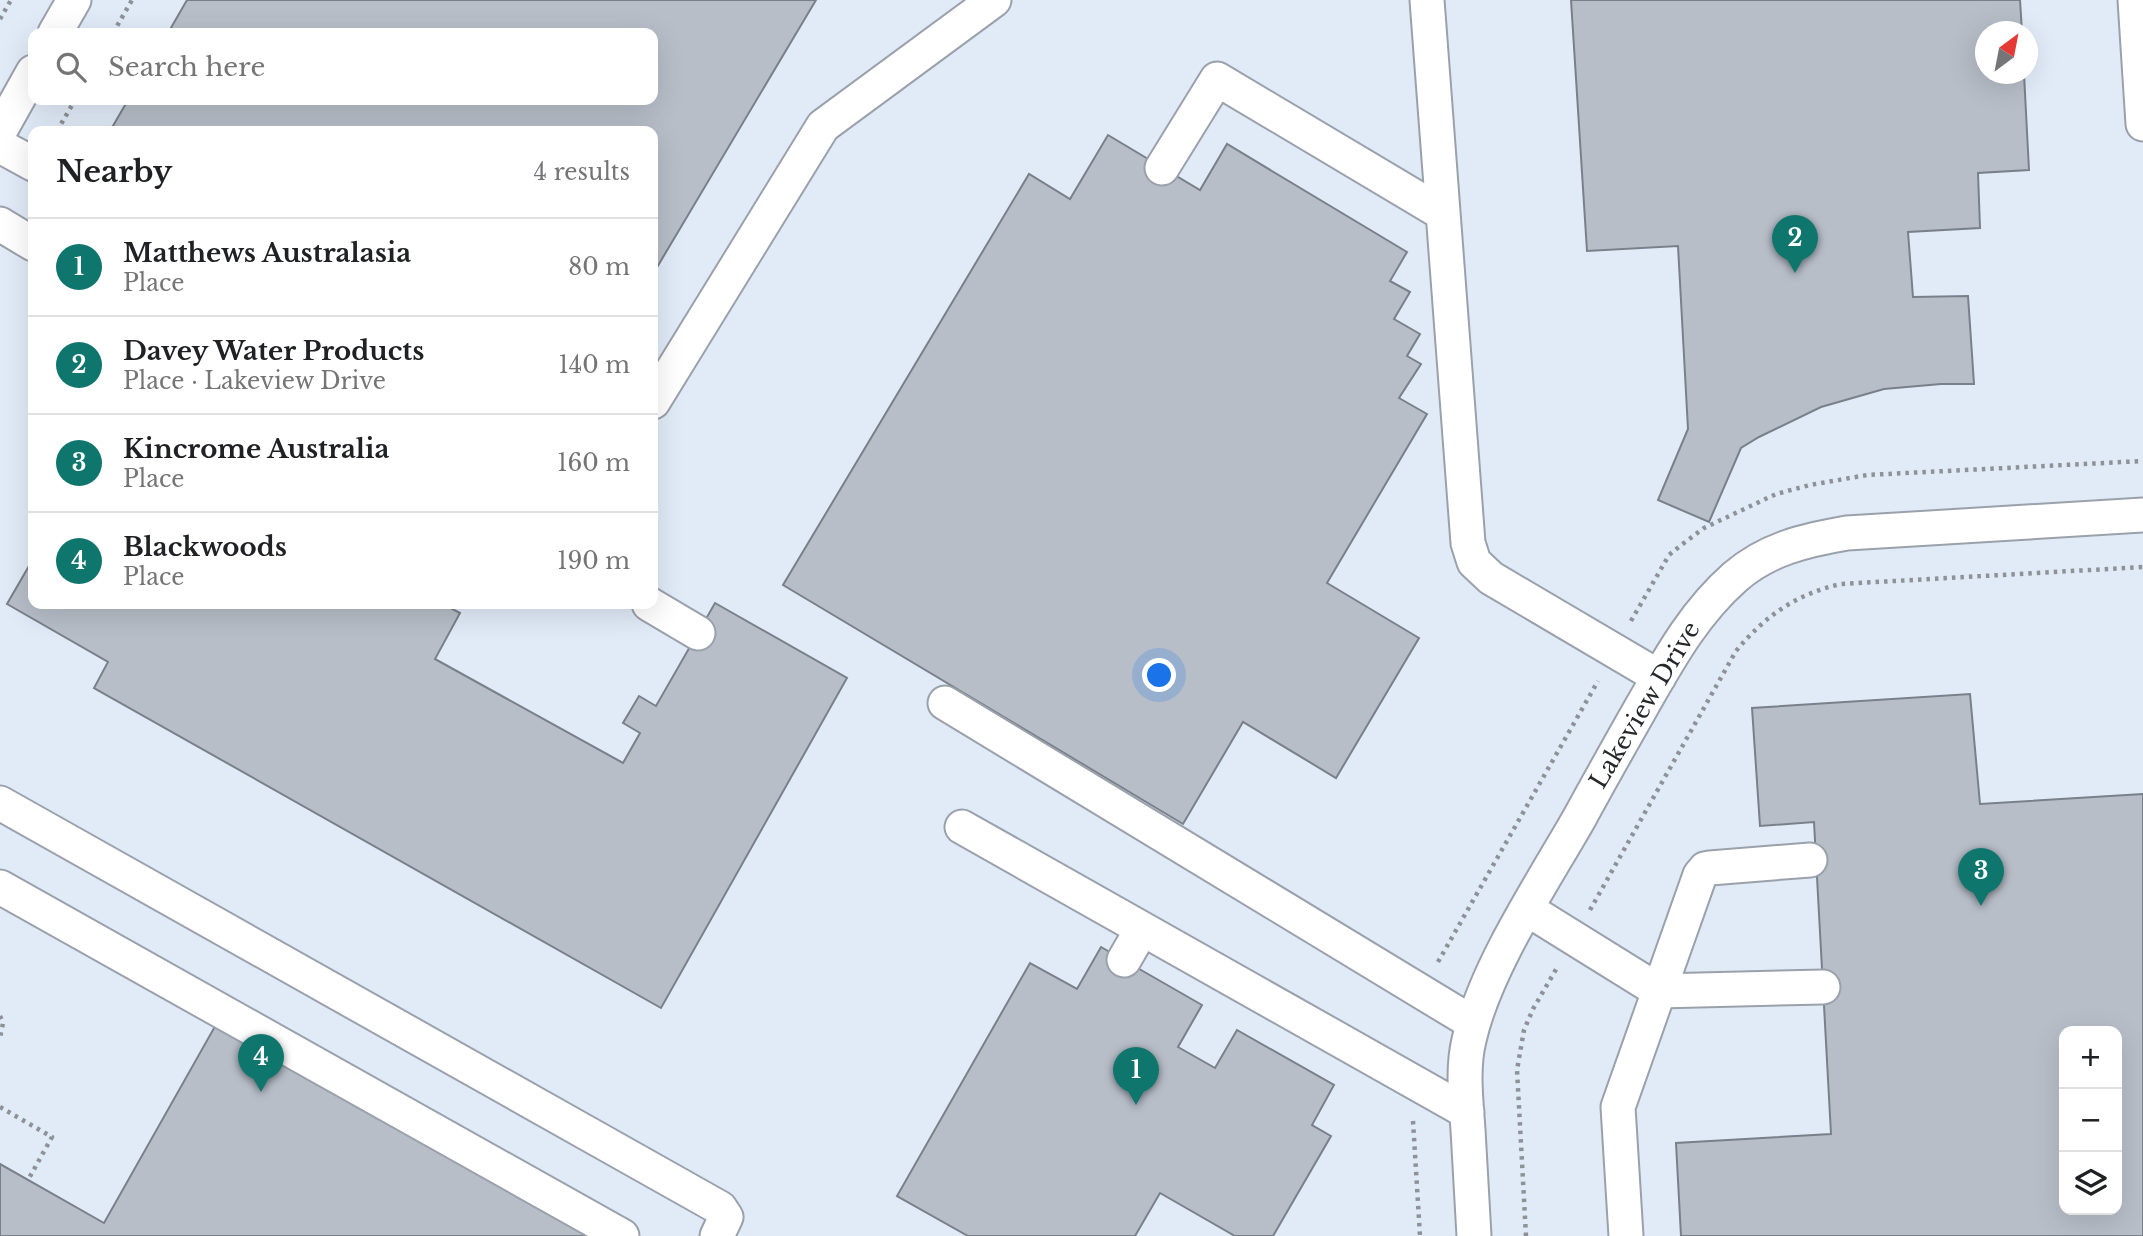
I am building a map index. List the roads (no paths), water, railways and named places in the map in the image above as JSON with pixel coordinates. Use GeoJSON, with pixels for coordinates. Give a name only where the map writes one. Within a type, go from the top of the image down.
{"type":"FeatureCollection","features":[{"type":"Feature","properties":{"kind":"street"},"geometry":{"type":"LineString","coordinates":[[58,28],[74,0]]}},
{"type":"Feature","properties":{"kind":"street"},"geometry":{"type":"LineString","coordinates":[[658,394],[823,126],[994,0]]}},
{"type":"Feature","properties":{"kind":"street"},"geometry":{"type":"LineString","coordinates":[[1427,0],[1468,543],[1474,562],[1491,578],[1659,677]]}},
{"type":"Feature","properties":{"kind":"street"},"geometry":{"type":"LineString","coordinates":[[2135,0],[2143,124]]}},
{"type":"Feature","properties":{"kind":"street"},"geometry":{"type":"LineString","coordinates":[[1162,168],[1217,79],[1443,213]]}},
{"type":"Feature","properties":{"kind":"street"},"geometry":{"type":"LineString","coordinates":[[0,131],[17,87]]}},
{"type":"Feature","properties":{"kind":"street"},"geometry":{"type":"LineString","coordinates":[[0,146],[28,161]]}},
{"type":"Feature","properties":{"kind":"street"},"geometry":{"type":"LineString","coordinates":[[0,224],[28,241]]}},
{"type":"Feature","properties":{"kind":"street","name":"Lakeview Drive"},"geometry":{"type":"LineString","coordinates":[[1474,1236],[1467,1112],[1468,1043],[1474,1023],[1492,978],[1527,909],[1659,677],[1693,621],[1711,600],[1737,576],[1782,548],[1847,533],[2143,515]]}},
{"type":"Feature","properties":{"kind":"street"},"geometry":{"type":"LineString","coordinates":[[657,609],[698,633]]}},
{"type":"Feature","properties":{"kind":"street"},"geometry":{"type":"LineString","coordinates":[[945,703],[1474,1023]]}},
{"type":"Feature","properties":{"kind":"street"},"geometry":{"type":"LineString","coordinates":[[0,803],[720,1208],[726,1217],[717,1236]]}},
{"type":"Feature","properties":{"kind":"street"},"geometry":{"type":"LineString","coordinates":[[962,827],[1467,1112]]}},
{"type":"Feature","properties":{"kind":"street"},"geometry":{"type":"LineString","coordinates":[[1626,1236],[1618,1107],[1700,875],[1705,869],[1810,860]]}},
{"type":"Feature","properties":{"kind":"street"},"geometry":{"type":"LineString","coordinates":[[0,887],[622,1236]]}},
{"type":"Feature","properties":{"kind":"street"},"geometry":{"type":"LineString","coordinates":[[1527,909],[1659,991],[1823,986]]}},
{"type":"Feature","properties":{"kind":"street"},"geometry":{"type":"LineString","coordinates":[[1124,960],[1142,929]]}},
{"type":"Feature","properties":{"kind":"place","name":"Davey Water Products"},"geometry":{"type":"Point","coordinates":[1795,273]}},
{"type":"Feature","properties":{"kind":"place","name":"Kincrome Australia"},"geometry":{"type":"Point","coordinates":[1981,906]}},
{"type":"Feature","properties":{"kind":"place","name":"Blackwoods"},"geometry":{"type":"Point","coordinates":[261,1092]}},
{"type":"Feature","properties":{"kind":"place","name":"Matthews Australasia"},"geometry":{"type":"Point","coordinates":[1136,1105]}}]}
